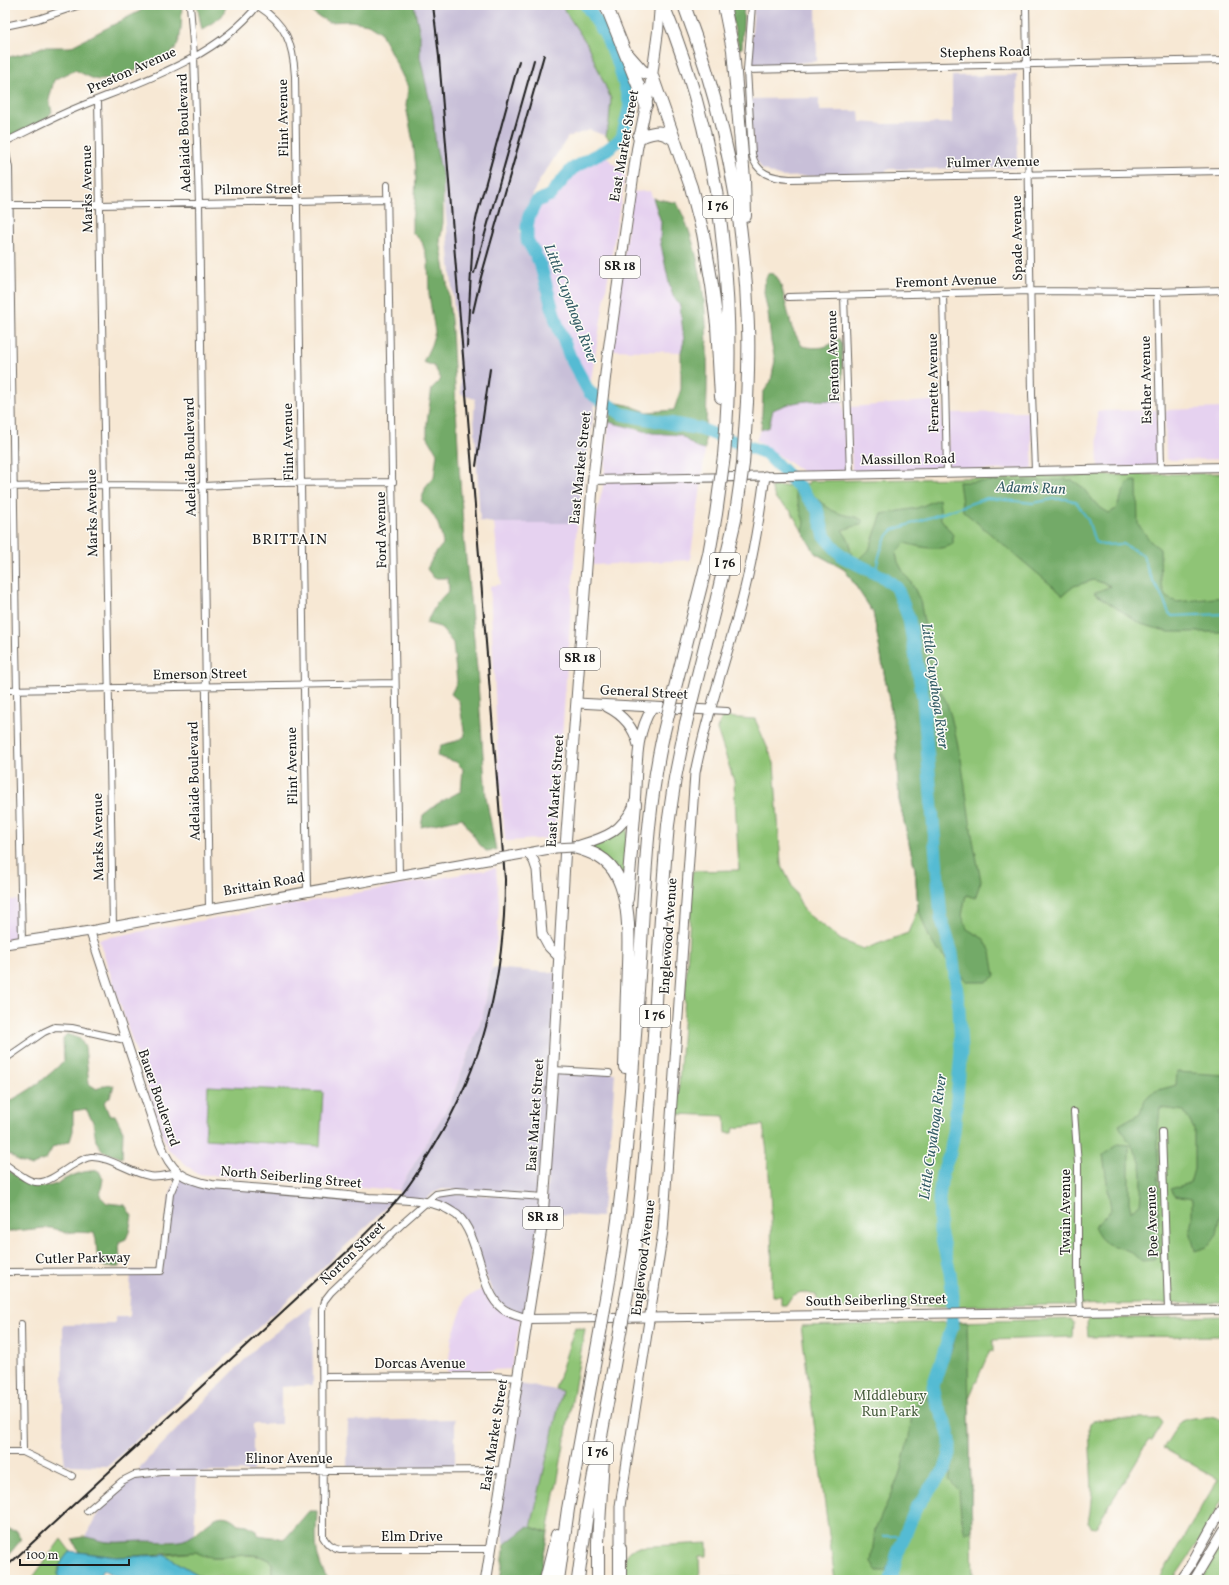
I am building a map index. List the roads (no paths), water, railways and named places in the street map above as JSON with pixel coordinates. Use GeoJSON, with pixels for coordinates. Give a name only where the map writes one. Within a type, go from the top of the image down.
{"type":"FeatureCollection","features":[{"type":"Feature","properties":{"kind":"highway"},"geometry":{"type":"LineString","coordinates":[[606,5],[627,54],[646,105]]}},
{"type":"Feature","properties":{"kind":"highway","name":"I 76"},"geometry":{"type":"LineString","coordinates":[[558,1580],[565,1530],[617,1231],[626,1160],[647,846],[658,764],[667,719],[709,554],[724,456],[729,313],[724,250],[716,191],[693,90],[664,5]]}},
{"type":"Feature","properties":{"kind":"highway","name":"I 76"},"geometry":{"type":"LineString","coordinates":[[578,1580],[587,1513],[635,1245],[649,1126],[668,825],[675,778],[686,723],[735,520],[743,464],[748,402],[748,326],[743,253],[735,191],[719,114],[701,50],[684,5]]}},
{"type":"Feature","properties":{"kind":"highway"},"geometry":{"type":"LineString","coordinates":[[724,5],[734,50],[739,114],[745,203],[743,253]]}},
{"type":"Feature","properties":{"kind":"highway"},"geometry":{"type":"LineString","coordinates":[[627,54],[642,71],[652,76],[697,208],[708,259],[717,325],[720,375],[725,401]]}},
{"type":"Feature","properties":{"kind":"highway"},"geometry":{"type":"LineString","coordinates":[[640,137],[655,132],[661,132],[674,139]]}},
{"type":"Feature","properties":{"kind":"highway"},"geometry":{"type":"LineString","coordinates":[[626,911],[635,804]]}},
{"type":"Feature","properties":{"kind":"highway"},"geometry":{"type":"LineString","coordinates":[[574,846],[596,854],[610,865],[619,881],[626,911],[628,934],[625,1072],[626,1160]]}},
{"type":"Feature","properties":{"kind":"highway"},"geometry":{"type":"LineString","coordinates":[[598,1580],[598,1542],[607,1405]]}},
{"type":"Feature","properties":{"kind":"highway"},"geometry":{"type":"LineString","coordinates":[[546,1580],[563,1506],[579,1451]]}},
{"type":"Feature","properties":{"kind":"highway"},"geometry":{"type":"LineString","coordinates":[[620,1548],[620,1580]]}},
{"type":"Feature","properties":{"kind":"main road","name":"East Market Street"},"geometry":{"type":"LineString","coordinates":[[486,1580],[528,1319],[545,1198],[565,852],[592,480],[602,396],[640,137],[652,76],[660,5]]}},
{"type":"Feature","properties":{"kind":"main road","name":"Englewood Avenue"},"geometry":{"type":"LineString","coordinates":[[620,1548],[620,1506],[651,1317],[663,1231],[695,773],[709,710],[740,610],[755,544],[765,476]]}},
{"type":"Feature","properties":{"kind":"main road","name":"General Street"},"geometry":{"type":"LineString","coordinates":[[577,703],[709,710]]}},
{"type":"Feature","properties":{"kind":"main road"},"geometry":{"type":"LineString","coordinates":[[602,705],[618,713],[628,724],[636,737],[639,749]]}},
{"type":"Feature","properties":{"kind":"main road"},"geometry":{"type":"LineString","coordinates":[[635,804],[642,728],[646,717],[652,708]]}},
{"type":"Feature","properties":{"kind":"main road","name":"Brittain Road"},"geometry":{"type":"LineString","coordinates":[[5,944],[90,931],[555,848],[574,846],[605,837],[614,832],[635,804]]}},
{"type":"Feature","properties":{"kind":"main road"},"geometry":{"type":"LineString","coordinates":[[528,853],[534,861],[537,870],[542,934],[548,947],[560,958]]}},
{"type":"Feature","properties":{"kind":"main road"},"geometry":{"type":"LineString","coordinates":[[1180,1580],[1190,1566],[1224,1505]]}},
{"type":"Feature","properties":{"kind":"main road"},"geometry":{"type":"LineString","coordinates":[[1194,1580],[1224,1530]]}},
{"type":"Feature","properties":{"kind":"street"},"geometry":{"type":"LineString","coordinates":[[5,26],[38,19],[80,5]]}},
{"type":"Feature","properties":{"kind":"street","name":"Adelaide Boulevard"},"geometry":{"type":"LineString","coordinates":[[190,5],[194,56],[199,203],[208,909]]}},
{"type":"Feature","properties":{"kind":"street","name":"Preston Avenue"},"geometry":{"type":"LineString","coordinates":[[5,142],[74,109],[162,73],[194,56],[232,33],[258,5]]}},
{"type":"Feature","properties":{"kind":"street","name":"Flint Avenue"},"geometry":{"type":"LineString","coordinates":[[258,5],[270,13],[281,25],[292,48],[295,76],[307,892]]}},
{"type":"Feature","properties":{"kind":"street"},"geometry":{"type":"LineString","coordinates":[[747,70],[752,5]]}},
{"type":"Feature","properties":{"kind":"street","name":"Spade Avenue"},"geometry":{"type":"LineString","coordinates":[[1026,5],[1033,439],[1035,470]]}},
{"type":"Feature","properties":{"kind":"street","name":"Stephens Road"},"geometry":{"type":"LineString","coordinates":[[747,70],[1224,60]]}},
{"type":"Feature","properties":{"kind":"street","name":"Fulmer Avenue"},"geometry":{"type":"LineString","coordinates":[[747,70],[752,154],[755,165],[763,173],[772,177],[790,179],[1224,171]]}},
{"type":"Feature","properties":{"kind":"street","name":"Marks Avenue"},"geometry":{"type":"LineString","coordinates":[[98,100],[113,926]]}},
{"type":"Feature","properties":{"kind":"street"},"geometry":{"type":"LineString","coordinates":[[5,147],[9,168],[13,487],[22,941]]}},
{"type":"Feature","properties":{"kind":"street","name":"Ford Avenue"},"geometry":{"type":"LineString","coordinates":[[387,185],[399,876]]}},
{"type":"Feature","properties":{"kind":"street","name":"Pilmore Street"},"geometry":{"type":"LineString","coordinates":[[9,205],[100,205],[388,199]]}},
{"type":"Feature","properties":{"kind":"street","name":"Fremont Avenue"},"geometry":{"type":"LineString","coordinates":[[788,297],[1031,291],[1157,292],[1224,290]]}},
{"type":"Feature","properties":{"kind":"street","name":"Esther Avenue"},"geometry":{"type":"LineString","coordinates":[[1157,292],[1161,468]]}},
{"type":"Feature","properties":{"kind":"street","name":"Fernette Avenue"},"geometry":{"type":"LineString","coordinates":[[943,294],[947,472]]}},
{"type":"Feature","properties":{"kind":"street","name":"Fenton Avenue"},"geometry":{"type":"LineString","coordinates":[[844,296],[850,474]]}},
{"type":"Feature","properties":{"kind":"street","name":"Massillon Road"},"geometry":{"type":"LineString","coordinates":[[592,480],[1224,467]]}},
{"type":"Feature","properties":{"kind":"street"},"geometry":{"type":"LineString","coordinates":[[5,488],[105,485],[203,486],[393,482]]}},
{"type":"Feature","properties":{"kind":"street","name":"Emerson Street"},"geometry":{"type":"LineString","coordinates":[[5,690],[395,683]]}},
{"type":"Feature","properties":{"kind":"street"},"geometry":{"type":"LineString","coordinates":[[709,710],[727,711]]}},
{"type":"Feature","properties":{"kind":"street","name":"Bauer Boulevard"},"geometry":{"type":"LineString","coordinates":[[90,931],[166,1160],[179,1173]]}},
{"type":"Feature","properties":{"kind":"street"},"geometry":{"type":"LineString","coordinates":[[5,1059],[44,1032],[55,1027],[72,1028],[125,1040]]}},
{"type":"Feature","properties":{"kind":"street"},"geometry":{"type":"LineString","coordinates":[[553,1070],[609,1073]]}},
{"type":"Feature","properties":{"kind":"street","name":"Twain Avenue"},"geometry":{"type":"LineString","coordinates":[[1074,1112],[1078,1148],[1078,1269],[1080,1312]]}},
{"type":"Feature","properties":{"kind":"street","name":"Poe Avenue"},"geometry":{"type":"LineString","coordinates":[[1162,1132],[1168,1310]]}},
{"type":"Feature","properties":{"kind":"street"},"geometry":{"type":"LineString","coordinates":[[5,1164],[30,1182],[36,1183],[47,1182],[81,1160],[92,1157],[149,1177],[179,1173]]}},
{"type":"Feature","properties":{"kind":"street","name":"North Seiberling Street"},"geometry":{"type":"LineString","coordinates":[[179,1173],[194,1181],[212,1185],[426,1202],[441,1206],[449,1210],[463,1222],[469,1232],[494,1300],[504,1310],[528,1319]]}},
{"type":"Feature","properties":{"kind":"street","name":"Cutler Parkway"},"geometry":{"type":"LineString","coordinates":[[5,1272],[161,1271],[170,1194],[179,1173]]}},
{"type":"Feature","properties":{"kind":"street","name":"Norton Street"},"geometry":{"type":"LineString","coordinates":[[334,1548],[326,1542],[323,1537],[322,1310],[324,1301],[331,1292],[403,1223],[436,1194],[452,1191],[545,1198]]}},
{"type":"Feature","properties":{"kind":"street","name":"South Seiberling Street"},"geometry":{"type":"LineString","coordinates":[[528,1319],[1224,1310]]}},
{"type":"Feature","properties":{"kind":"street"},"geometry":{"type":"LineString","coordinates":[[21,1324],[23,1452]]}},
{"type":"Feature","properties":{"kind":"street","name":"Dorcas Avenue"},"geometry":{"type":"LineString","coordinates":[[323,1377],[494,1376],[518,1378]]}},
{"type":"Feature","properties":{"kind":"street"},"geometry":{"type":"LineString","coordinates":[[5,1452],[23,1452],[72,1476]]}},
{"type":"Feature","properties":{"kind":"street","name":"Elinor Avenue"},"geometry":{"type":"LineString","coordinates":[[87,1511],[122,1481],[128,1477],[139,1474],[202,1471],[503,1470]]}},
{"type":"Feature","properties":{"kind":"street","name":"Elm Drive"},"geometry":{"type":"LineString","coordinates":[[334,1548],[345,1550],[379,1548],[491,1549]]}},
{"type":"Feature","properties":{"kind":"water"},"geometry":{"type":"Polygon","coordinates":[[[70,1551],[116,1557],[165,1555],[207,1580],[124,1580],[103,1570],[97,1580],[59,1580],[59,1568],[62,1561],[70,1551]]]}},
{"type":"Feature","properties":{"kind":"waterway","name":"Little Cuyahoga River"},"geometry":{"type":"LineString","coordinates":[[586,5],[605,34],[619,65],[630,105],[622,138],[608,149],[572,169],[550,195],[536,202],[529,216],[527,227],[527,240],[540,263],[556,321],[570,357],[589,392],[622,414],[700,429],[766,453],[800,488],[817,509],[825,537],[843,557],[885,578],[897,588],[909,619],[923,698],[941,918],[952,953],[959,1007],[961,1051],[954,1132],[950,1153],[942,1174],[939,1199],[940,1231],[950,1273],[953,1297],[952,1327],[933,1386],[937,1405],[946,1424],[950,1439],[950,1454],[945,1469],[915,1510],[897,1555],[891,1580]]}},
{"type":"Feature","properties":{"kind":"waterway","name":"Adam's Run"},"geometry":{"type":"LineString","coordinates":[[875,573],[883,544],[893,530],[987,498],[1033,503],[1054,499],[1068,499],[1077,503],[1088,520],[1095,542],[1103,545],[1123,544],[1143,555],[1149,574],[1172,616],[1224,614]]}},
{"type":"Feature","properties":{"kind":"waterway"},"geometry":{"type":"LineString","coordinates":[[884,1536],[905,1536]]}},
{"type":"Feature","properties":{"kind":"railway"},"geometry":{"type":"LineString","coordinates":[[5,1568],[350,1249],[390,1208],[414,1178],[450,1117],[478,1052],[488,1019],[496,985],[501,951],[505,879],[439,57],[433,5]]}},
{"type":"Feature","properties":{"kind":"railway"},"geometry":{"type":"LineString","coordinates":[[473,312],[481,277],[544,55]]}},
{"type":"Feature","properties":{"kind":"railway"},"geometry":{"type":"LineString","coordinates":[[474,273],[534,60]]}},
{"type":"Feature","properties":{"kind":"railway"},"geometry":{"type":"LineString","coordinates":[[467,347],[473,234],[519,61]]}},
{"type":"Feature","properties":{"kind":"railway"},"geometry":{"type":"LineString","coordinates":[[476,466],[490,369]]}},
{"type":"Feature","properties":{"kind":"district","name":"BRITTAIN"},"geometry":{"type":"Point","coordinates":[290,540]}},
{"type":"Feature","properties":{"kind":"park label","name":"MIddlebury Run Park"},"geometry":{"type":"Point","coordinates":[890,1404]}}]}
